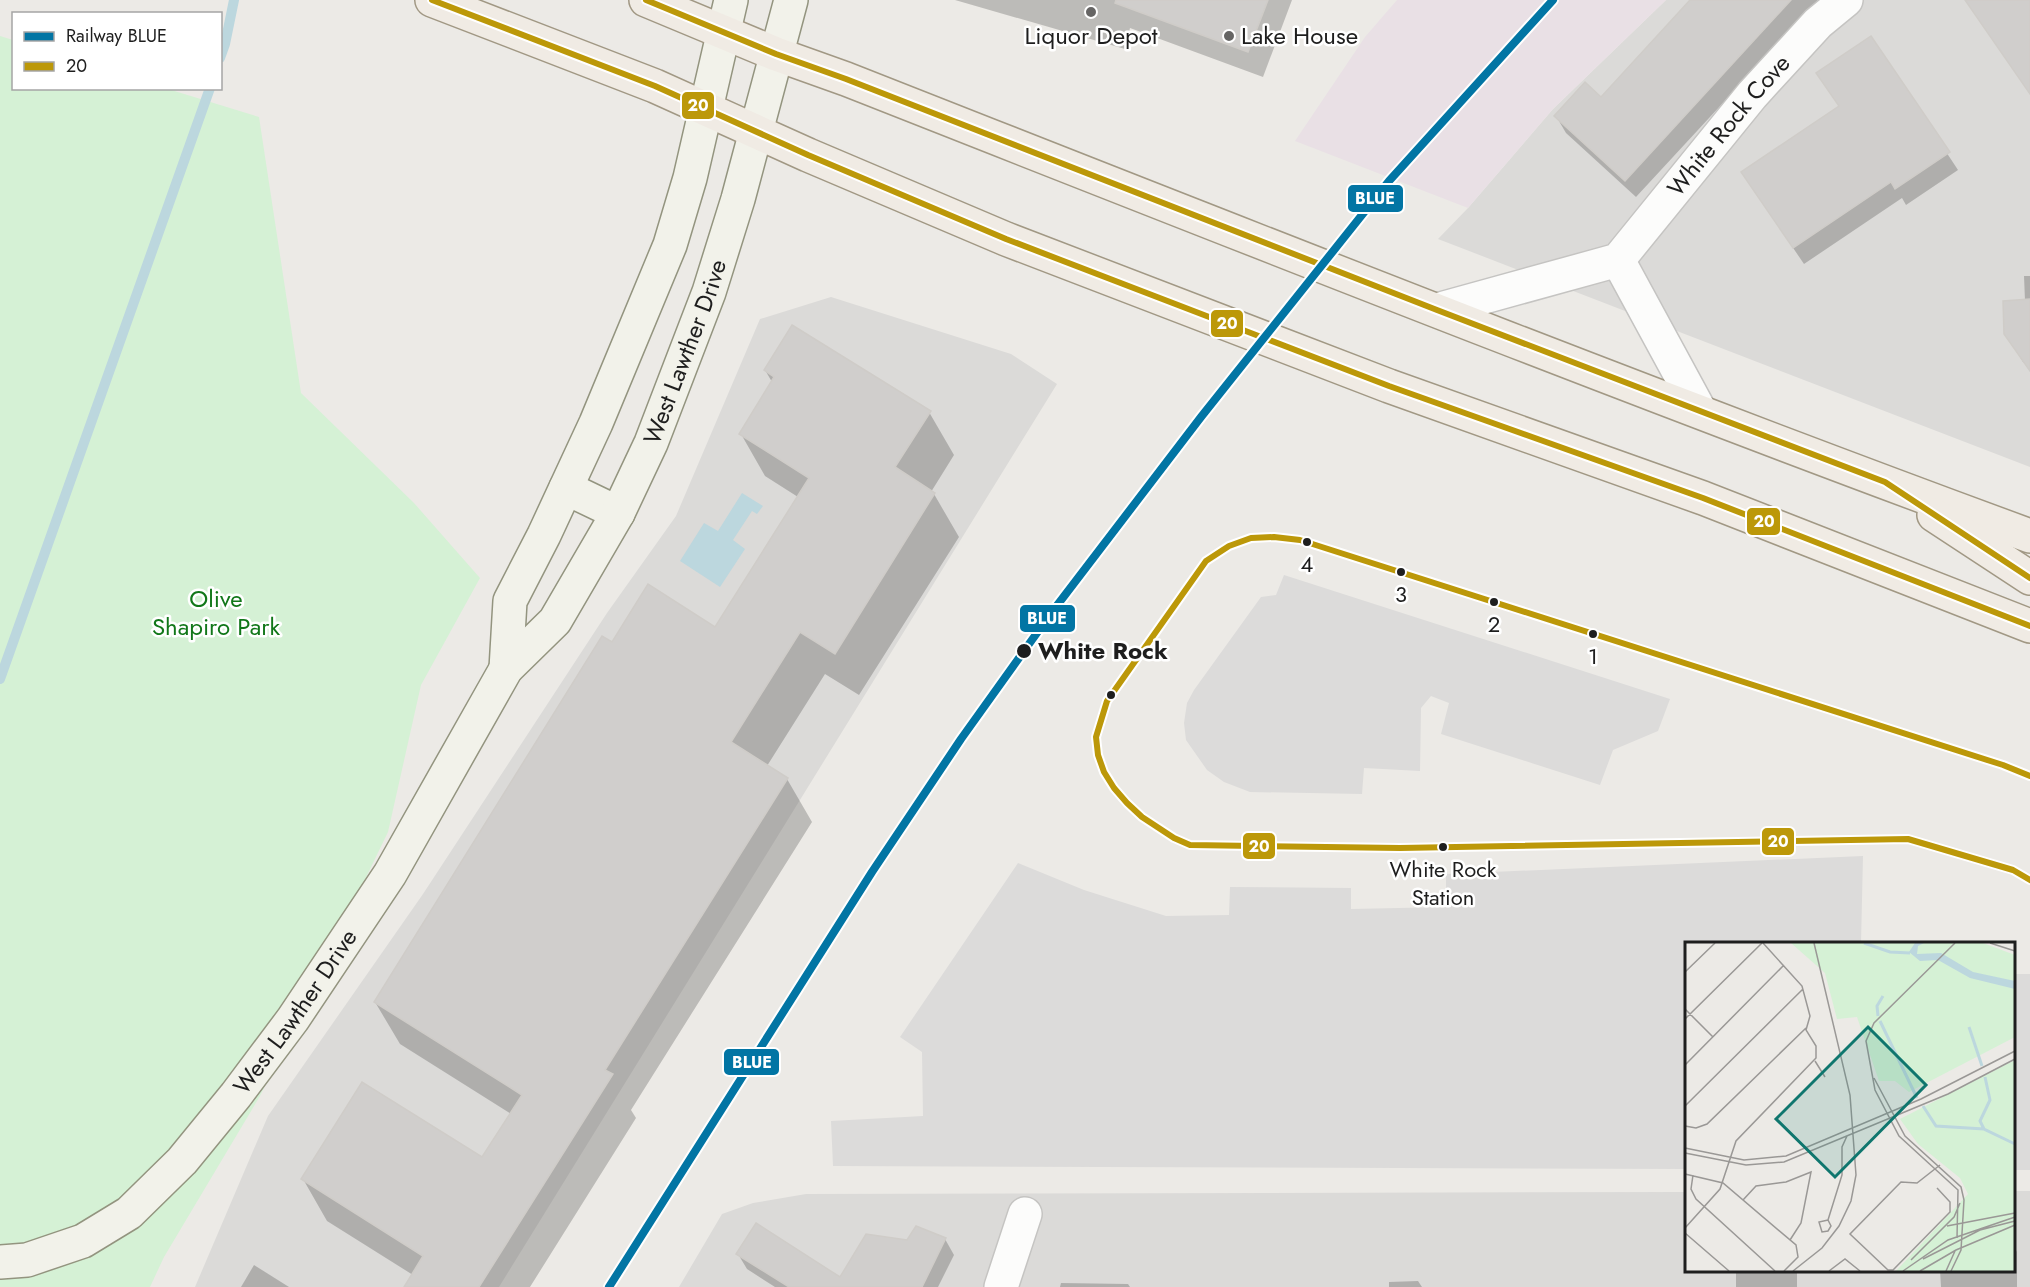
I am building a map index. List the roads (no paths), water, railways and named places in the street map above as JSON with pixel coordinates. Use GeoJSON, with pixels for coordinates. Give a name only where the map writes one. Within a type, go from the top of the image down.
{"type":"FeatureCollection","features":[{"type":"Feature","properties":{"kind":"main road"},"geometry":{"type":"LineString","coordinates":[[432,0],[655,86],[756,132],[1006,239],[1389,386],[1703,498],[2030,626]]}},
{"type":"Feature","properties":{"kind":"main road"},"geometry":{"type":"LineString","coordinates":[[646,0],[776,54],[846,79],[1437,310],[1885,483],[2030,536]]}},
{"type":"Feature","properties":{"kind":"main road"},"geometry":{"type":"LineString","coordinates":[[1885,483],[2030,578]]}},
{"type":"Feature","properties":{"kind":"street","name":"West Lawther Drive"},"geometry":{"type":"LineString","coordinates":[[506,669],[510,601],[596,423],[670,245],[690,178],[731,0]]}},
{"type":"Feature","properties":{"kind":"street","name":"West Lawther Drive"},"geometry":{"type":"LineString","coordinates":[[0,1262],[27,1260],[83,1241],[129,1213],[182,1161],[236,1095],[293,1019],[390,874],[506,669],[555,621],[618,513],[651,443],[709,292],[738,199],[791,0]]}},
{"type":"Feature","properties":{"kind":"street","name":"White Rock Cove"},"geometry":{"type":"LineString","coordinates":[[1618,260],[1752,95],[1818,23],[1846,0]]}},
{"type":"Feature","properties":{"kind":"street"},"geometry":{"type":"LineString","coordinates":[[1437,310],[1618,260],[1700,411]]}},
{"type":"Feature","properties":{"kind":"street"},"geometry":{"type":"LineString","coordinates":[[566,488],[618,513]]}},
{"type":"Feature","properties":{"kind":"street"},"geometry":{"type":"LineString","coordinates":[[1001,1287],[1025,1214]]}},
{"type":"Feature","properties":{"kind":"water"},"geometry":{"type":"Polygon","coordinates":[[[742,493],[763,506],[757,514],[752,511],[733,540],[745,549],[720,587],[680,561],[704,523],[718,531],[742,493]]]}},
{"type":"Feature","properties":{"kind":"waterway"},"geometry":{"type":"LineString","coordinates":[[222,52],[234,0]]}},
{"type":"Feature","properties":{"kind":"waterway"},"geometry":{"type":"LineString","coordinates":[[0,679],[209,90]]}},
{"type":"Feature","properties":{"kind":"rail line","name":"BLUE"},"geometry":{"type":"LineString","coordinates":[[609,1287],[872,872],[961,739],[1052,612],[1201,417],[1389,181],[1553,0]]}},
{"type":"Feature","properties":{"kind":"place","name":"Liquor Depot"},"geometry":{"type":"Point","coordinates":[1091,12]}},
{"type":"Feature","properties":{"kind":"place","name":"Lake House"},"geometry":{"type":"Point","coordinates":[1229,36]}},
{"type":"Feature","properties":{"kind":"place","name":"4"},"geometry":{"type":"Point","coordinates":[1307,542]}},
{"type":"Feature","properties":{"kind":"place","name":"3"},"geometry":{"type":"Point","coordinates":[1401,572]}},
{"type":"Feature","properties":{"kind":"place","name":"2"},"geometry":{"type":"Point","coordinates":[1494,602]}},
{"type":"Feature","properties":{"kind":"place","name":"1"},"geometry":{"type":"Point","coordinates":[1593,634]}},
{"type":"Feature","properties":{"kind":"place","name":"White Rock"},"geometry":{"type":"Point","coordinates":[1024,651]}},
{"type":"Feature","properties":{"kind":"place","name":"White Rock Station"},"geometry":{"type":"Point","coordinates":[1443,847]}},
{"type":"Feature","properties":{"kind":"park label","name":"Olive Shapiro Park"},"geometry":{"type":"Point","coordinates":[216,613]}}]}
